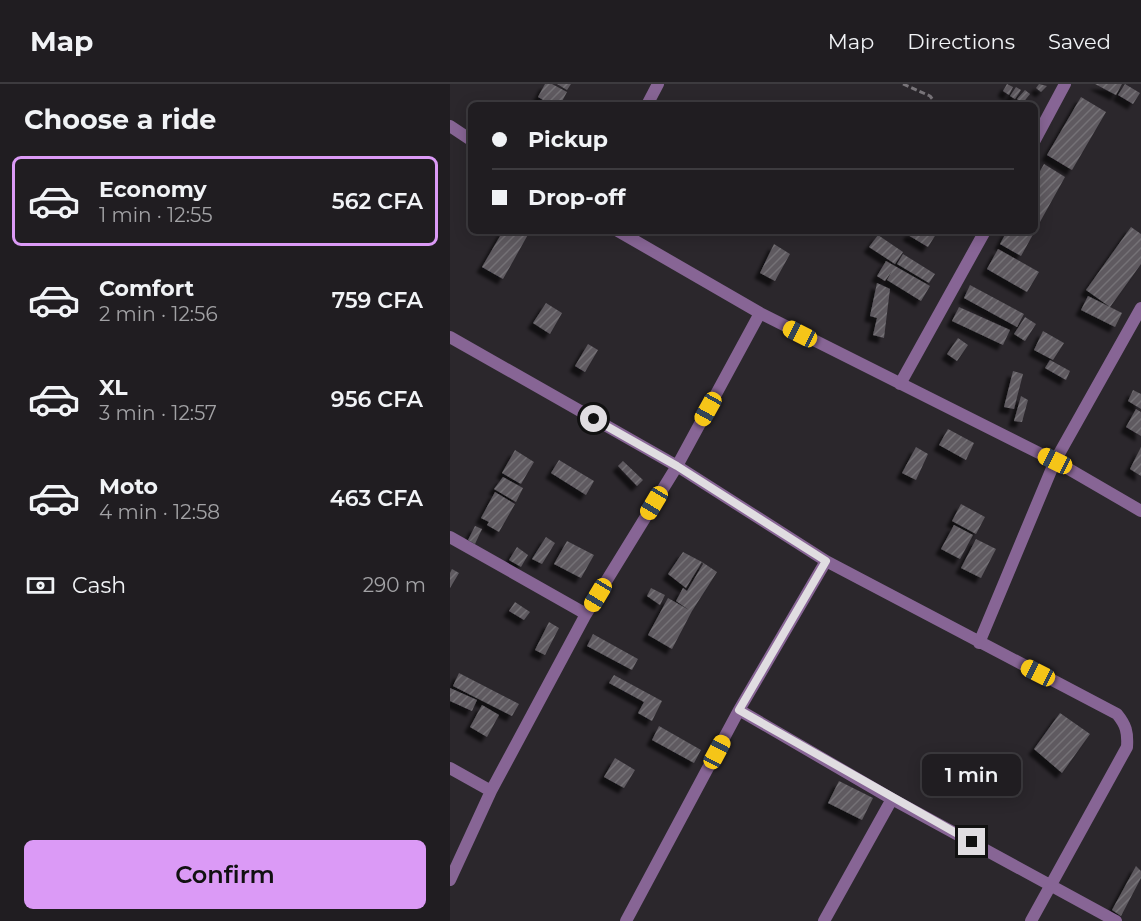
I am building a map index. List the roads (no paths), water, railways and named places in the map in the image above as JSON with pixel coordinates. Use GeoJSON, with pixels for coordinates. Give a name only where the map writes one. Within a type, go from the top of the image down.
{"type":"FeatureCollection","features":[{"type":"Feature","properties":{"kind":"street"},"geometry":{"type":"LineString","coordinates":[[649,102],[658,84]]}},
{"type":"Feature","properties":{"kind":"street"},"geometry":{"type":"LineString","coordinates":[[1038,134],[1065,84]]}},
{"type":"Feature","properties":{"kind":"street"},"geometry":{"type":"LineString","coordinates":[[450,126],[468,138]]}},
{"type":"Feature","properties":{"kind":"street"},"geometry":{"type":"LineString","coordinates":[[623,234],[760,313],[1055,461],[1141,511]]}},
{"type":"Feature","properties":{"kind":"street"},"geometry":{"type":"LineString","coordinates":[[900,384],[983,234]]}},
{"type":"Feature","properties":{"kind":"street"},"geometry":{"type":"LineString","coordinates":[[979,643],[1055,461],[1140,311]]}},
{"type":"Feature","properties":{"kind":"street"},"geometry":{"type":"LineString","coordinates":[[450,880],[491,791],[586,614],[677,466],[760,313]]}},
{"type":"Feature","properties":{"kind":"street"},"geometry":{"type":"LineString","coordinates":[[450,337],[677,466],[826,561],[1117,714],[1128,733],[1127,747],[1031,921]]}},
{"type":"Feature","properties":{"kind":"street"},"geometry":{"type":"LineString","coordinates":[[450,537],[586,614]]}},
{"type":"Feature","properties":{"kind":"street"},"geometry":{"type":"LineString","coordinates":[[626,921],[739,710],[826,561]]}},
{"type":"Feature","properties":{"kind":"street"},"geometry":{"type":"LineString","coordinates":[[739,710],[892,799],[1116,921]]}},
{"type":"Feature","properties":{"kind":"street"},"geometry":{"type":"LineString","coordinates":[[450,768],[491,791]]}},
{"type":"Feature","properties":{"kind":"street"},"geometry":{"type":"LineString","coordinates":[[824,921],[892,799]]}}]}
